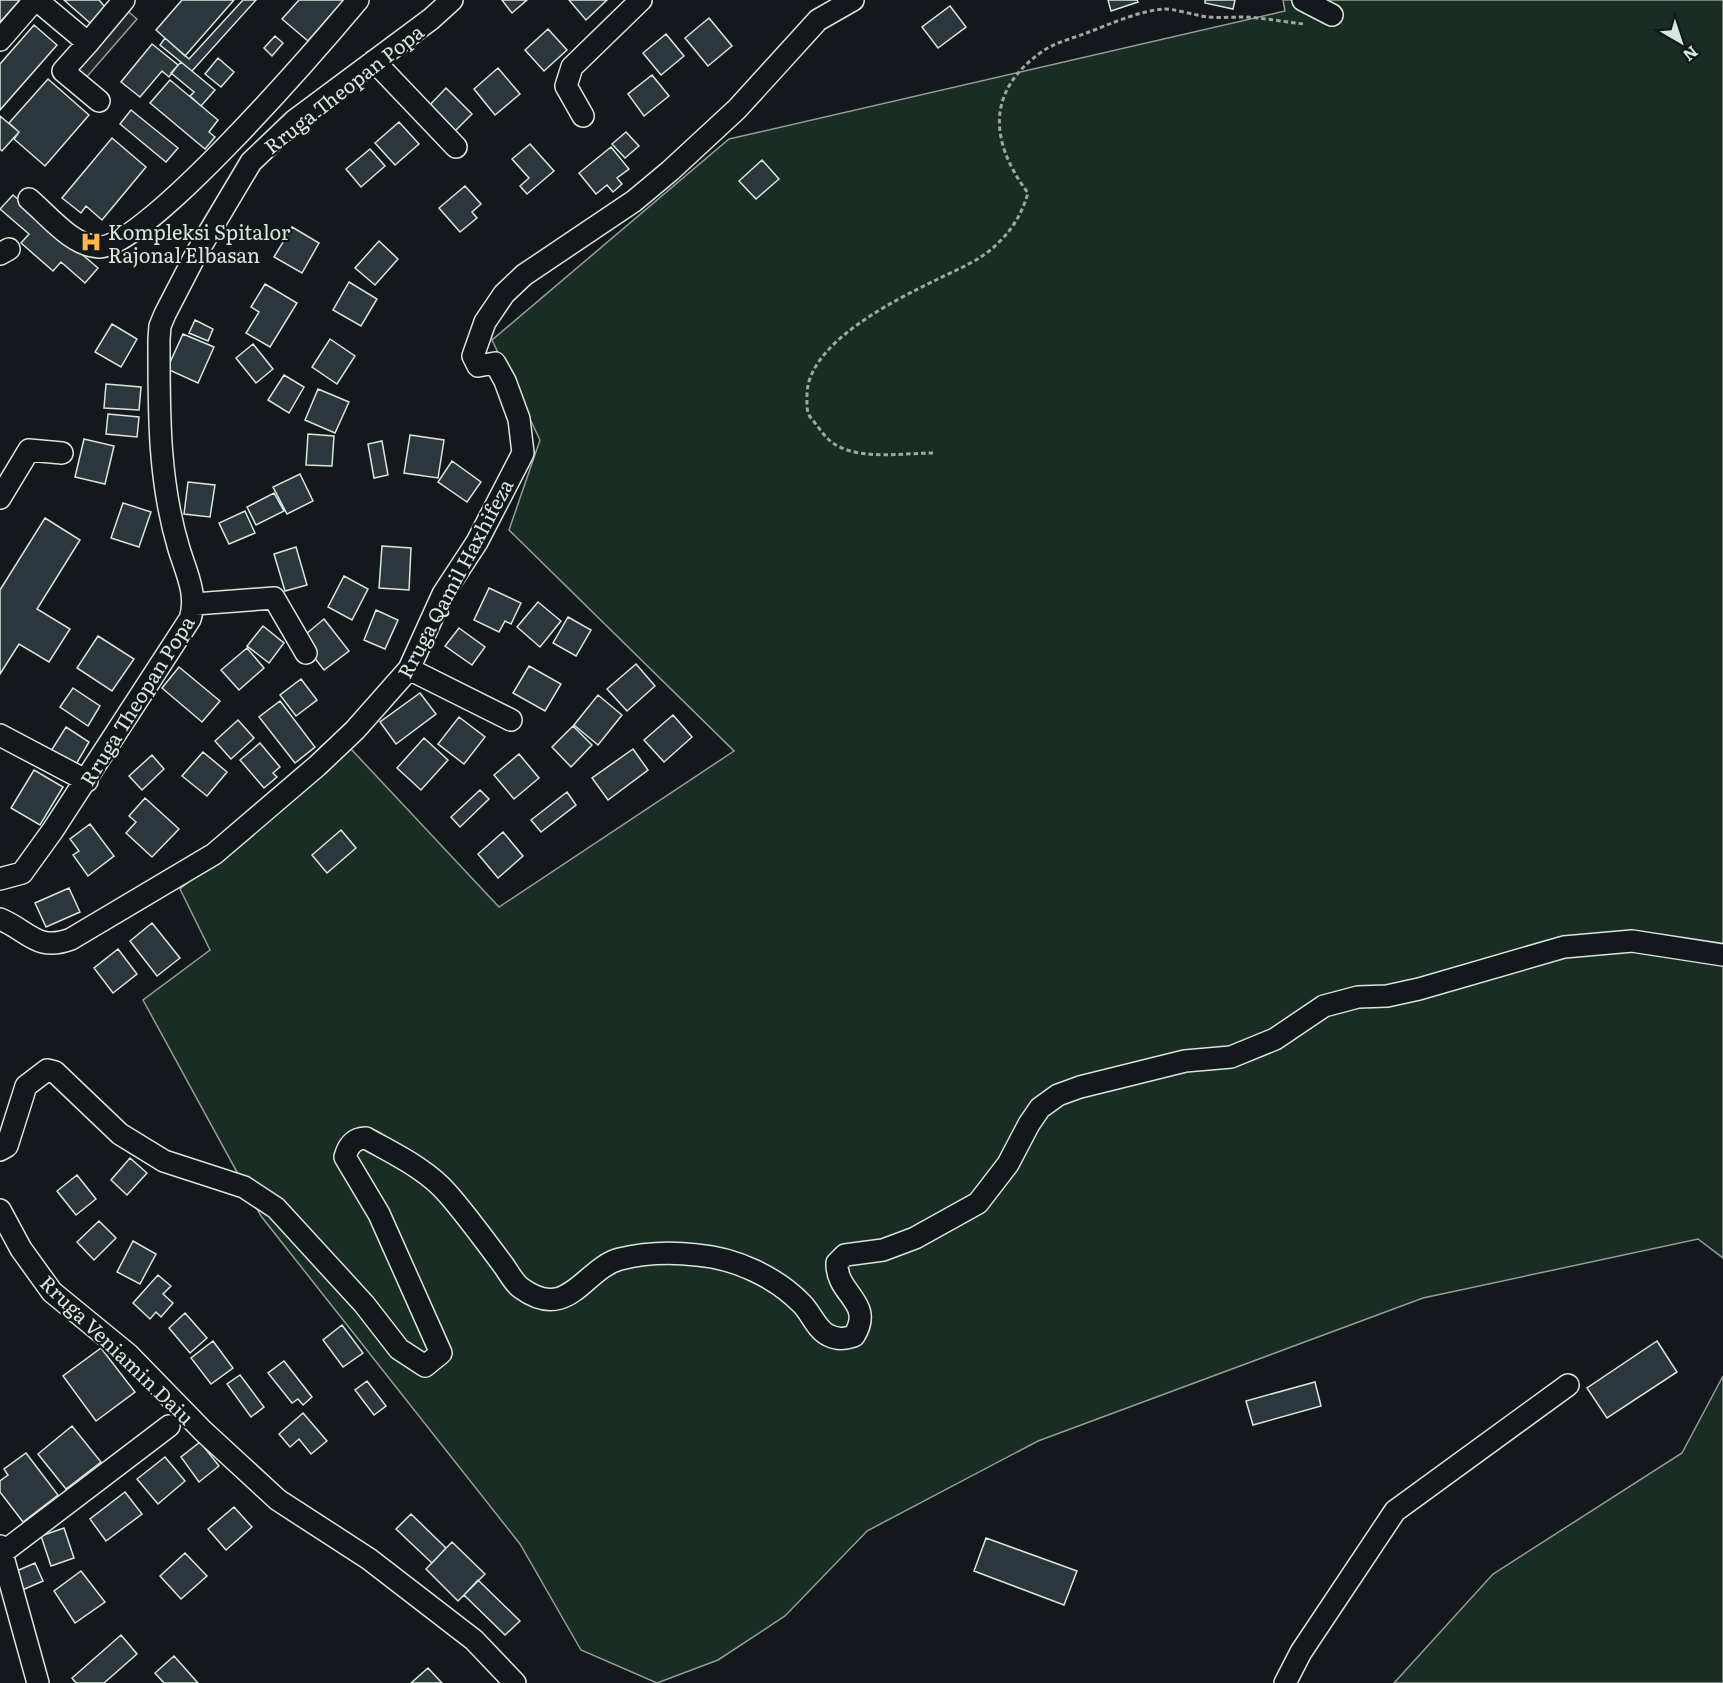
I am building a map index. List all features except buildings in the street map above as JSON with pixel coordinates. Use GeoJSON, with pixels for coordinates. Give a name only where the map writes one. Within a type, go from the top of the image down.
{"type":"FeatureCollection","features":[{"type":"Feature","properties":{"kind":"street"},"geometry":{"type":"LineString","coordinates":[[99,101],[63,70],[124,0]]}},
{"type":"Feature","properties":{"kind":"street"},"geometry":{"type":"LineString","coordinates":[[29,198],[79,241],[98,247],[110,245],[160,210],[207,165],[310,57],[358,0]]}},
{"type":"Feature","properties":{"kind":"street","name":"Rruga Theopan Popa"},"geometry":{"type":"LineString","coordinates":[[0,879],[22,873],[87,781],[189,619],[195,604],[174,534],[160,453],[160,326],[195,256],[251,162],[294,122],[431,19],[452,0]]}},
{"type":"Feature","properties":{"kind":"street"},"geometry":{"type":"LineString","coordinates":[[582,116],[567,86],[572,67],[641,0]]}},
{"type":"Feature","properties":{"kind":"street","name":"Rruga Qamil Haxhifeza"},"geometry":{"type":"LineString","coordinates":[[0,920],[13,924],[41,944],[56,945],[70,939],[214,854],[281,799],[355,730],[409,669],[428,623],[477,542],[523,453],[519,419],[505,381],[495,363],[478,366],[473,356],[491,313],[504,294],[524,275],[634,201],[670,171],[737,108],[818,20],[853,0]]}},
{"type":"Feature","properties":{"kind":"street"},"geometry":{"type":"LineString","coordinates":[[1303,0],[1332,15]]}},
{"type":"Feature","properties":{"kind":"street"},"geometry":{"type":"LineString","coordinates":[[0,40],[33,2],[39,2],[88,43]]}},
{"type":"Feature","properties":{"kind":"street"},"geometry":{"type":"LineString","coordinates":[[374,61],[456,147]]}},
{"type":"Feature","properties":{"kind":"street"},"geometry":{"type":"LineString","coordinates":[[0,498],[29,450],[62,453]]}},
{"type":"Feature","properties":{"kind":"street"},"geometry":{"type":"LineString","coordinates":[[195,604],[274,598],[306,653]]}},
{"type":"Feature","properties":{"kind":"street"},"geometry":{"type":"LineString","coordinates":[[409,669],[511,720]]}},
{"type":"Feature","properties":{"kind":"street"},"geometry":{"type":"LineString","coordinates":[[0,735],[87,781]]}},
{"type":"Feature","properties":{"kind":"street"},"geometry":{"type":"LineString","coordinates":[[0,1150],[7,1146],[26,1086],[47,1070],[55,1072],[120,1134],[155,1156],[164,1161],[244,1186],[276,1208],[364,1304],[399,1349],[425,1366],[441,1353],[433,1331],[406,1280],[379,1214],[345,1157],[347,1147],[359,1138],[366,1138],[420,1169],[447,1192],[520,1287],[542,1297],[560,1298],[572,1293],[605,1265],[619,1259],[657,1254],[698,1255],[729,1260],[773,1281],[802,1304],[825,1334],[840,1340],[854,1336],[862,1323],[860,1310],[836,1274],[837,1263],[845,1255],[883,1250],[915,1238],[978,1203],[1008,1164],[1035,1116],[1058,1095],[1080,1087],[1185,1061],[1231,1057],[1275,1039],[1324,1006],[1358,997],[1387,996],[1419,989],[1564,947],[1632,941],[1723,955]]}},
{"type":"Feature","properties":{"kind":"street","name":"Rruga Veniamin Daiu"},"geometry":{"type":"LineString","coordinates":[[0,1210],[21,1249],[52,1292],[129,1356],[203,1431],[278,1500],[386,1572],[474,1640],[515,1683]]}},
{"type":"Feature","properties":{"kind":"street"},"geometry":{"type":"LineString","coordinates":[[1285,1683],[1301,1652],[1395,1511],[1568,1385]]}},
{"type":"Feature","properties":{"kind":"street"},"geometry":{"type":"LineString","coordinates":[[38,1683],[1,1549],[169,1426]]}},
{"type":"Feature","properties":{"kind":"path"},"geometry":{"type":"LineString","coordinates":[[933,453],[862,456],[830,441],[807,413],[806,389],[816,364],[836,342],[868,317],[968,264],[998,244],[1021,215],[1028,193],[1014,174],[998,135],[999,109],[1008,87],[1027,65],[1044,51],[1108,24],[1165,8],[1211,17],[1246,17],[1305,24],[1332,15]]}},
{"type":"Feature","properties":{"kind":"green space"},"geometry":{"type":"Polygon","coordinates":[[[1283,0],[1723,0],[1723,1258],[1698,1239],[1423,1298],[1038,1441],[867,1531],[785,1616],[718,1660],[657,1683],[581,1650],[520,1544],[261,1216],[143,1000],[210,950],[180,889],[351,749],[499,907],[734,751],[509,530],[540,440],[492,340],[729,139],[1285,11],[1283,0]]]}},
{"type":"Feature","properties":{"kind":"green space"},"geometry":{"type":"Polygon","coordinates":[[[1723,1376],[1723,1683],[1394,1683],[1493,1574],[1682,1453],[1723,1376]]]}},
{"type":"Feature","properties":{"kind":"shaded area"},"geometry":{"type":"Polygon","coordinates":[[[123,7],[137,19],[84,80],[70,68],[123,7]]]}},
{"type":"Feature","properties":{"kind":"place","name":"Kompleksi Spitalor Rajonal Elbasan"},"geometry":{"type":"Point","coordinates":[91,242]}}]}
